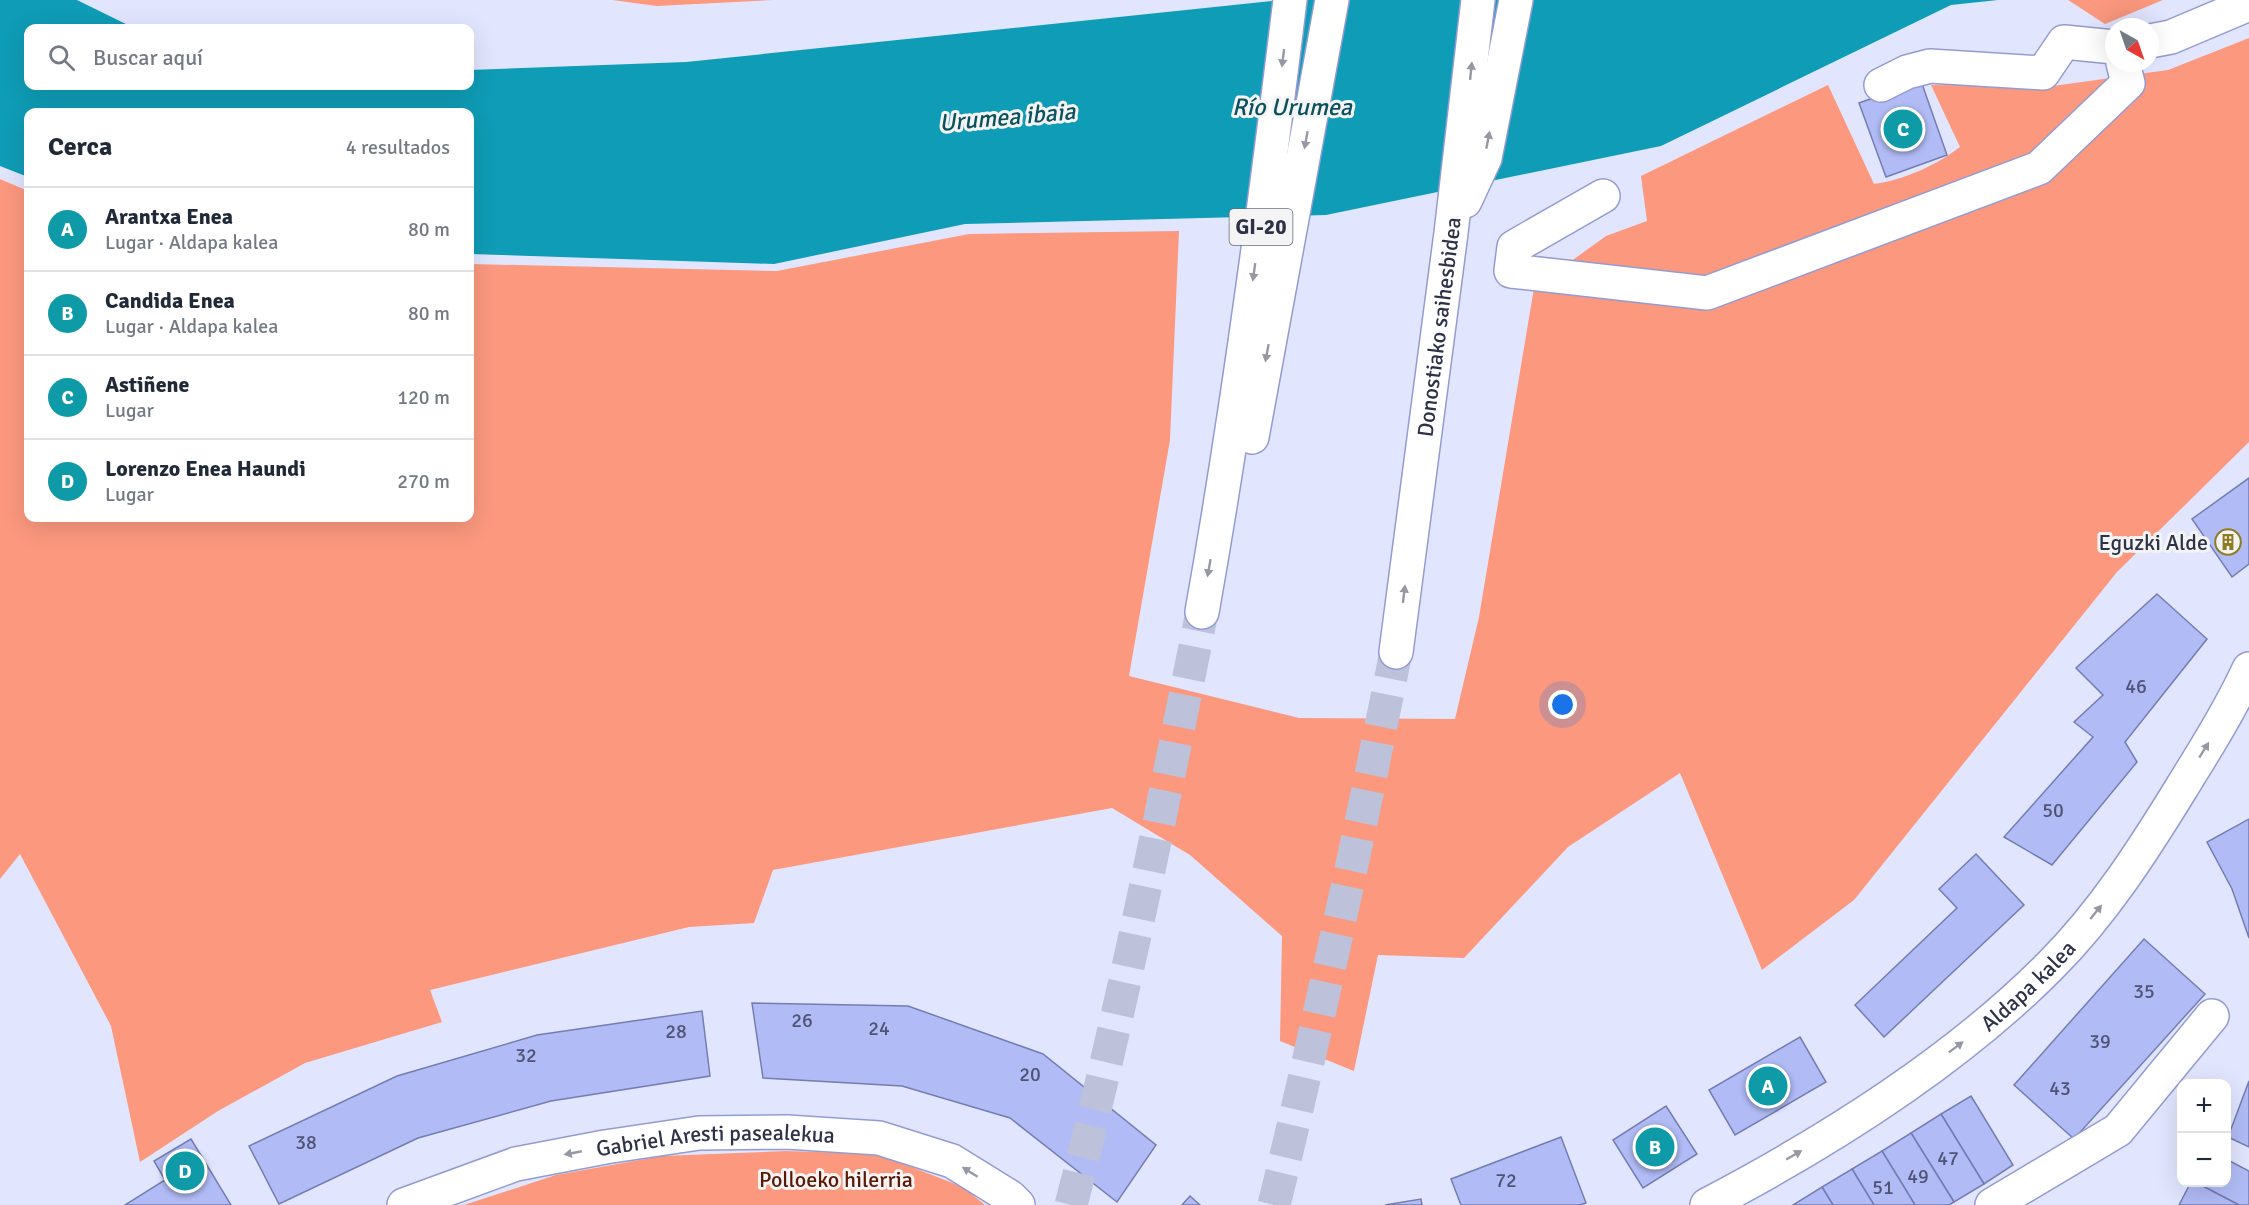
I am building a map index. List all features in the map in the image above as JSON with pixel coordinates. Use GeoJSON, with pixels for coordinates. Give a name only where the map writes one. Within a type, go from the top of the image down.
{"type":"FeatureCollection","features":[{"type":"Feature","properties":{"kind":"main road","name":"GI-20"},"geometry":{"type":"LineString","coordinates":[[1202,612],[1217,525],[1239,449],[1290,0]]}},
{"type":"Feature","properties":{"kind":"main road"},"geometry":{"type":"LineString","coordinates":[[1239,449],[1332,0]]}},
{"type":"Feature","properties":{"kind":"main road","name":"Donostiako saihesbidea"},"geometry":{"type":"LineString","coordinates":[[1396,652],[1451,233],[1478,0]]}},
{"type":"Feature","properties":{"kind":"main road"},"geometry":{"type":"LineString","coordinates":[[1451,233],[1485,158],[1516,0]]}},
{"type":"Feature","properties":{"kind":"main road"},"geometry":{"type":"LineString","coordinates":[[2159,39],[2171,37],[2249,4]]}},
{"type":"Feature","properties":{"kind":"main road"},"geometry":{"type":"LineString","coordinates":[[1881,85],[1907,72],[1930,66],[2043,73],[2064,42],[2105,46]]}},
{"type":"Feature","properties":{"kind":"main road"},"geometry":{"type":"LineString","coordinates":[[1604,196],[1514,247],[1511,271],[1707,293],[2039,168],[2128,83],[2125,72]]}},
{"type":"Feature","properties":{"kind":"main road","name":"Aldapa kalea"},"geometry":{"type":"LineString","coordinates":[[1707,1205],[1756,1194],[1981,1028],[2052,965],[2097,911],[2149,840],[2242,701],[2249,669]]}},
{"type":"Feature","properties":{"kind":"main road"},"geometry":{"type":"LineString","coordinates":[[1992,1205],[2118,1130],[2212,1016]]}},
{"type":"Feature","properties":{"kind":"main road","name":"Gabriel Aresti pasealekua"},"geometry":{"type":"LineString","coordinates":[[404,1205],[516,1164],[605,1147],[699,1133],[788,1132],[879,1138],[952,1161],[1010,1197],[1018,1205]]}},
{"type":"Feature","properties":{"kind":"green space"},"geometry":{"type":"Polygon","coordinates":[[[612,0],[773,0],[657,6],[612,0]]]}},
{"type":"Feature","properties":{"kind":"green space"},"geometry":{"type":"Polygon","coordinates":[[[2068,0],[2163,0],[2120,18],[2105,18],[2105,24],[2068,0]]]}},
{"type":"Feature","properties":{"kind":"green space"},"geometry":{"type":"Polygon","coordinates":[[[2249,38],[2249,442],[2117,572],[1854,900],[1762,970],[1680,773],[1568,847],[1464,958],[1378,955],[1354,1071],[1280,1041],[1282,936],[1190,855],[1112,808],[773,870],[754,923],[689,927],[430,990],[442,1022],[305,1063],[218,1111],[140,1162],[111,1026],[20,854],[0,879],[0,179],[24,189],[24,522],[474,522],[474,264],[777,271],[969,234],[1179,231],[1170,440],[1129,676],[1299,718],[1455,719],[1479,617],[1534,288],[1606,236],[1647,221],[1641,176],[1828,85],[1874,184],[1885,182],[1920,171],[1960,147],[1931,85],[2053,86],[2168,70],[2249,38]]]}},
{"type":"Feature","properties":{"kind":"green space","name":"Polloeko hilerria"},"geometry":{"type":"Polygon","coordinates":[[[786,1151],[878,1154],[963,1187],[985,1205],[464,1205],[556,1175],[662,1156],[786,1151]]]}},
{"type":"Feature","properties":{"kind":"water","name":"Río Urumea"},"geometry":{"type":"Polygon","coordinates":[[[0,0],[77,0],[126,24],[24,24],[24,90],[474,90],[474,70],[686,62],[1282,0],[1998,0],[1951,5],[1661,146],[1326,215],[965,224],[774,264],[474,254],[474,108],[24,108],[24,175],[0,166],[0,0]]]}},
{"type":"Feature","properties":{"kind":"building"},"geometry":{"type":"Polygon","coordinates":[[[1921,81],[1947,155],[1886,177],[1859,103],[1921,81]]]}},
{"type":"Feature","properties":{"kind":"building","name":"Eguzki Alde"},"geometry":{"type":"Polygon","coordinates":[[[2249,478],[2249,564],[2232,577],[2192,519],[2249,478]]]}},
{"type":"Feature","properties":{"kind":"building"},"geometry":{"type":"Polygon","coordinates":[[[2157,594],[2207,639],[2125,742],[2137,762],[2052,865],[2004,837],[2093,737],[2074,722],[2103,695],[2076,668],[2157,594]]]}},
{"type":"Feature","properties":{"kind":"building"},"geometry":{"type":"Polygon","coordinates":[[[2249,819],[2249,938],[2232,889],[2207,842],[2249,819]]]}},
{"type":"Feature","properties":{"kind":"building"},"geometry":{"type":"Polygon","coordinates":[[[1976,854],[2024,905],[1884,1037],[1855,1005],[1957,908],[1939,889],[1976,854]]]}},
{"type":"Feature","properties":{"kind":"building"},"geometry":{"type":"Polygon","coordinates":[[[2144,939],[2205,994],[2074,1139],[2014,1085],[2144,939]]]}},
{"type":"Feature","properties":{"kind":"building"},"geometry":{"type":"Polygon","coordinates":[[[752,1003],[908,1006],[1043,1054],[1156,1145],[1117,1202],[1010,1118],[902,1086],[763,1078],[752,1003]]]}},
{"type":"Feature","properties":{"kind":"building"},"geometry":{"type":"Polygon","coordinates":[[[702,1011],[710,1076],[551,1101],[418,1138],[279,1204],[249,1146],[397,1076],[537,1035],[702,1011]]]}},
{"type":"Feature","properties":{"kind":"building"},"geometry":{"type":"Polygon","coordinates":[[[1800,1037],[1826,1082],[1735,1135],[1709,1090],[1800,1037]]]}},
{"type":"Feature","properties":{"kind":"building"},"geometry":{"type":"Polygon","coordinates":[[[2249,1081],[2249,1147],[2231,1138],[2231,1129],[2249,1081]]]}},
{"type":"Feature","properties":{"kind":"building"},"geometry":{"type":"Polygon","coordinates":[[[1971,1096],[2013,1165],[1984,1184],[1941,1114],[1971,1096]]]}},
{"type":"Feature","properties":{"kind":"building"},"geometry":{"type":"Polygon","coordinates":[[[1666,1106],[1697,1154],[1643,1188],[1613,1140],[1666,1106]]]}},
{"type":"Feature","properties":{"kind":"building"},"geometry":{"type":"Polygon","coordinates":[[[1941,1114],[1984,1184],[1954,1202],[1911,1133],[1941,1114]]]}},
{"type":"Feature","properties":{"kind":"building"},"geometry":{"type":"Polygon","coordinates":[[[1911,1133],[1954,1202],[1949,1205],[1915,1205],[1882,1151],[1911,1133]]]}},
{"type":"Feature","properties":{"kind":"building"},"geometry":{"type":"Polygon","coordinates":[[[1561,1137],[1586,1203],[1580,1205],[1461,1205],[1451,1179],[1561,1137]]]}},
{"type":"Feature","properties":{"kind":"building"},"geometry":{"type":"Polygon","coordinates":[[[191,1139],[231,1205],[125,1205],[165,1180],[154,1161],[191,1139]]]}},
{"type":"Feature","properties":{"kind":"building"},"geometry":{"type":"Polygon","coordinates":[[[1882,1151],[1915,1205],[1874,1205],[1852,1169],[1882,1151]]]}},
{"type":"Feature","properties":{"kind":"building"},"geometry":{"type":"Polygon","coordinates":[[[2231,1162],[2249,1171],[2249,1205],[2239,1205],[2205,1187],[2231,1187],[2231,1162]]]}},
{"type":"Feature","properties":{"kind":"building"},"geometry":{"type":"Polygon","coordinates":[[[1852,1169],[1874,1205],[1833,1205],[1822,1187],[1852,1169]]]}},
{"type":"Feature","properties":{"kind":"building"},"geometry":{"type":"Polygon","coordinates":[[[1822,1187],[1833,1205],[1793,1205],[1822,1187]]]}},
{"type":"Feature","properties":{"kind":"building"},"geometry":{"type":"Polygon","coordinates":[[[2188,1187],[2205,1187],[2239,1205],[2179,1205],[2188,1187]]]}},
{"type":"Feature","properties":{"kind":"building"},"geometry":{"type":"Polygon","coordinates":[[[1190,1196],[1200,1205],[1182,1205],[1190,1196]]]}},
{"type":"Feature","properties":{"kind":"building"},"geometry":{"type":"Polygon","coordinates":[[[1421,1199],[1422,1205],[1385,1205],[1421,1199]]]}},
{"type":"Feature","properties":{"kind":"tunnel"},"geometry":{"type":"LineString","coordinates":[[1071,1205],[1124,983],[1202,612]]}},
{"type":"Feature","properties":{"kind":"tunnel"},"geometry":{"type":"LineString","coordinates":[[1274,1205],[1338,929],[1396,652]]}},
{"type":"Feature","properties":{"kind":"place","name":"Astiñene"},"geometry":{"type":"Point","coordinates":[1903,129]}},
{"type":"Feature","properties":{"kind":"place","name":"Eguzki Alde"},"geometry":{"type":"Point","coordinates":[2228,542]}},
{"type":"Feature","properties":{"kind":"place","name":"Arantxa Enea"},"geometry":{"type":"Point","coordinates":[1768,1086]}},
{"type":"Feature","properties":{"kind":"place","name":"Candida Enea"},"geometry":{"type":"Point","coordinates":[1655,1147]}},
{"type":"Feature","properties":{"kind":"place","name":"Lorenzo Enea Haundi"},"geometry":{"type":"Point","coordinates":[185,1171]}},
{"type":"Feature","properties":{"kind":"water label","name":"Urumea ibaia"},"geometry":{"type":"Point","coordinates":[1007,117]}}]}
